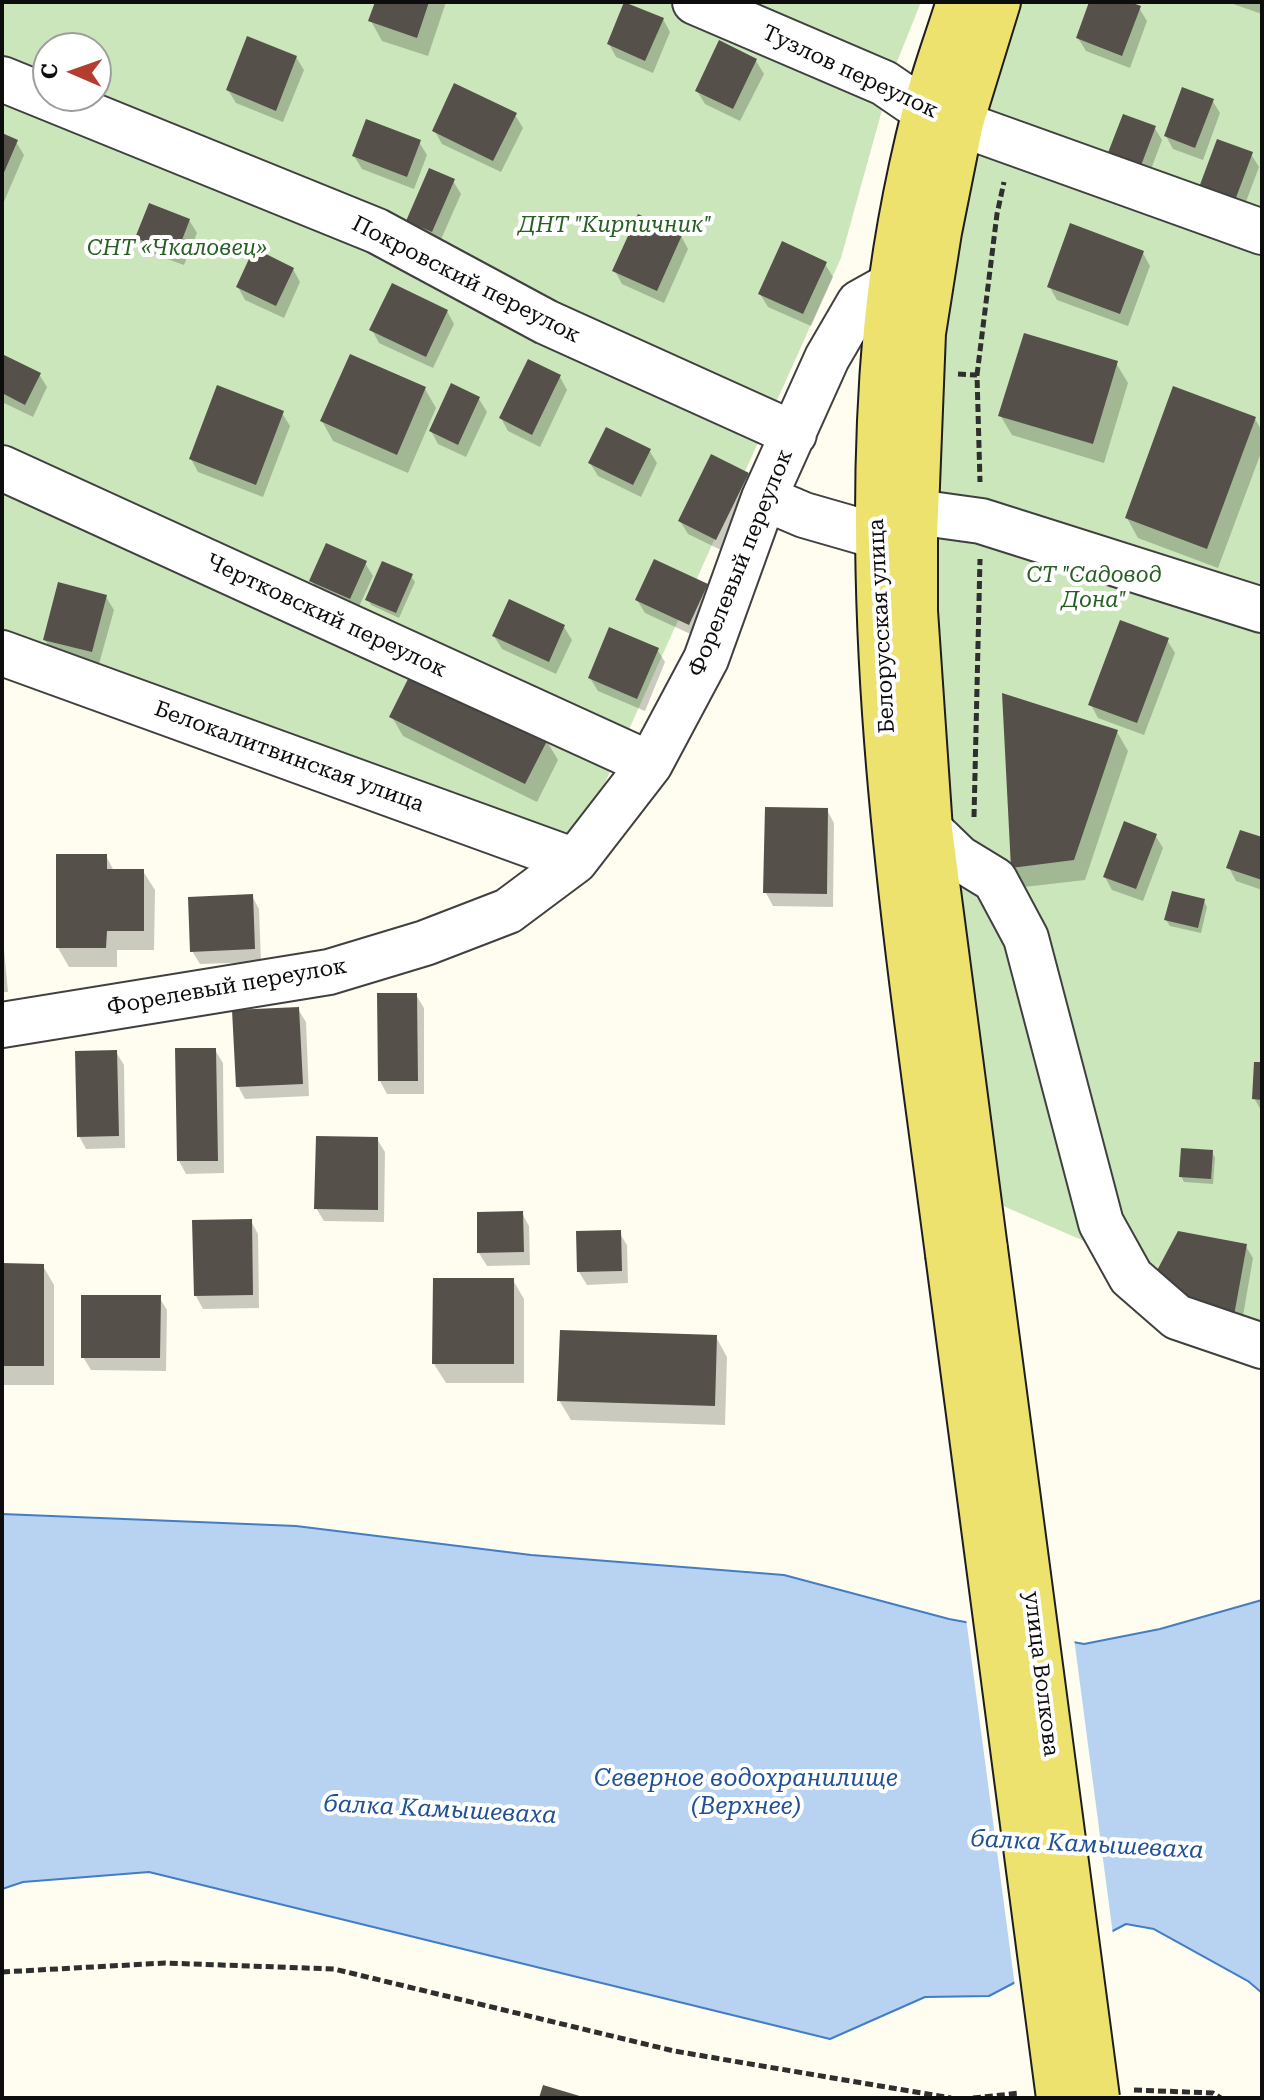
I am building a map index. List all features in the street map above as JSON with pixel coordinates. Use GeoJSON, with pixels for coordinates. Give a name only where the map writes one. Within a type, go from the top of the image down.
{"type":"FeatureCollection","features":[{"type":"Feature","properties":{"kind":"main road","name":"Белорусская улица"},"geometry":{"type":"LineString","coordinates":[[959,2],[943,116],[939,232],[923,333],[915,611],[930,830],[967,1252]]}},
{"type":"Feature","properties":{"kind":"main road","name":"Белорусская улица"},"geometry":{"type":"LineString","coordinates":[[967,1252],[896,860],[878,613],[877,536],[884,373],[893,284],[943,116],[998,2]]}},
{"type":"Feature","properties":{"kind":"main road","name":"улица Волкова"},"geometry":{"type":"LineString","coordinates":[[967,1252],[1059,2098]]}},
{"type":"Feature","properties":{"kind":"main road","name":"улица Волкова"},"geometry":{"type":"LineString","coordinates":[[967,1252],[1097,2098]]}},
{"type":"Feature","properties":{"kind":"street","name":"Тузлов переулок"},"geometry":{"type":"LineString","coordinates":[[695,2],[884,83],[943,116],[1262,232]]}},
{"type":"Feature","properties":{"kind":"street","name":"Покровский переулок"},"geometry":{"type":"LineString","coordinates":[[2,79],[377,231],[546,322],[794,434]]}},
{"type":"Feature","properties":{"kind":"street","name":"Форелевый переулок"},"geometry":{"type":"LineString","coordinates":[[2,1025],[329,972],[425,943],[508,911],[575,861],[650,764],[706,659],[764,498],[827,358],[859,303],[893,284]]}},
{"type":"Feature","properties":{"kind":"street","name":"Чертковский переулок"},"geometry":{"type":"LineString","coordinates":[[2,468],[650,764]]}},
{"type":"Feature","properties":{"kind":"street"},"geometry":{"type":"LineString","coordinates":[[764,498],[804,515],[877,536]]}},
{"type":"Feature","properties":{"kind":"street"},"geometry":{"type":"LineString","coordinates":[[916,512],[981,521],[1262,610]]}},
{"type":"Feature","properties":{"kind":"street","name":"Белокалитвинская улица"},"geometry":{"type":"LineString","coordinates":[[2,653],[575,861]]}},
{"type":"Feature","properties":{"kind":"street"},"geometry":{"type":"LineString","coordinates":[[930,830],[959,858],[995,880],[1026,938],[1101,1223],[1131,1277],[1177,1317],[1262,1346]]}},
{"type":"Feature","properties":{"kind":"path"},"geometry":{"type":"LineString","coordinates":[[973,867],[981,521],[977,375],[997,214],[1012,141]]}},
{"type":"Feature","properties":{"kind":"path"},"geometry":{"type":"LineString","coordinates":[[921,374],[977,375]]}},
{"type":"Feature","properties":{"kind":"path"},"geometry":{"type":"LineString","coordinates":[[2,1972],[165,1963],[334,1969],[674,2051],[951,2098]]}},
{"type":"Feature","properties":{"kind":"path"},"geometry":{"type":"LineString","coordinates":[[1149,2090],[1156,2098]]}},
{"type":"Feature","properties":{"kind":"path"},"geometry":{"type":"LineString","coordinates":[[1213,2093],[1221,2098]]}},
{"type":"Feature","properties":{"kind":"green space","name":"ДНТ \"Кирпичник\""},"geometry":{"type":"Polygon","coordinates":[[[2,2],[921,2],[892,74],[841,258],[577,845],[2,634],[2,2]]]}},
{"type":"Feature","properties":{"kind":"green space","name":"СТ \"Садовод Дона\""},"geometry":{"type":"Polygon","coordinates":[[[1013,2],[1262,2],[1262,1339],[1098,1247],[994,1202],[934,779],[923,545],[941,326],[969,131],[1013,2]]]}},
{"type":"Feature","properties":{"kind":"water","name":"Северное водохранилище (Верхнее)"},"geometry":{"type":"Polygon","coordinates":[[[2,1514],[296,1526],[531,1555],[784,1575],[949,1619],[1084,1644],[1160,1629],[1262,1600],[1262,1993],[1248,1981],[1154,1929],[1126,1924],[989,1996],[925,1997],[830,2039],[149,1872],[23,1882],[2,1889],[2,1514]]]}},
{"type":"Feature","properties":{"kind":"pier"},"geometry":{"type":"Polygon","coordinates":[[[966,1618],[1074,1638],[1113,1935],[1015,1987],[966,1618]]]}},
{"type":"Feature","properties":{"kind":"building"},"geometry":{"type":"Polygon","coordinates":[[[375,2],[429,2],[417,38],[368,21],[375,2]]]}},
{"type":"Feature","properties":{"kind":"building"},"geometry":{"type":"Polygon","coordinates":[[[624,2],[664,18],[645,61],[607,44],[624,2]]]}},
{"type":"Feature","properties":{"kind":"building"},"geometry":{"type":"Polygon","coordinates":[[[1089,2],[1130,2],[1141,6],[1122,56],[1076,38],[1089,2]]]}},
{"type":"Feature","properties":{"kind":"building"},"geometry":{"type":"Polygon","coordinates":[[[247,36],[297,56],[276,111],[226,90],[247,36]]]}},
{"type":"Feature","properties":{"kind":"building"},"geometry":{"type":"Polygon","coordinates":[[[719,40],[757,59],[733,109],[695,91],[719,40]]]}},
{"type":"Feature","properties":{"kind":"building"},"geometry":{"type":"Polygon","coordinates":[[[454,83],[517,113],[493,161],[432,131],[454,83]]]}},
{"type":"Feature","properties":{"kind":"building"},"geometry":{"type":"Polygon","coordinates":[[[1182,87],[1214,99],[1195,148],[1164,136],[1182,87]]]}},
{"type":"Feature","properties":{"kind":"building"},"geometry":{"type":"Polygon","coordinates":[[[1123,114],[1156,126],[1137,176],[1104,163],[1123,114]]]}},
{"type":"Feature","properties":{"kind":"building"},"geometry":{"type":"Polygon","coordinates":[[[366,119],[421,140],[407,177],[352,156],[366,119]]]}},
{"type":"Feature","properties":{"kind":"building"},"geometry":{"type":"Polygon","coordinates":[[[2,133],[18,140],[2,177],[2,133]]]}},
{"type":"Feature","properties":{"kind":"building"},"geometry":{"type":"Polygon","coordinates":[[[1217,139],[1253,152],[1234,203],[1198,190],[1217,139]]]}},
{"type":"Feature","properties":{"kind":"building"},"geometry":{"type":"Polygon","coordinates":[[[429,168],[455,179],[432,232],[406,221],[429,168]]]}},
{"type":"Feature","properties":{"kind":"building"},"geometry":{"type":"Polygon","coordinates":[[[149,203],[190,219],[177,253],[135,238],[149,203]]]}},
{"type":"Feature","properties":{"kind":"building"},"geometry":{"type":"Polygon","coordinates":[[[638,214],[682,235],[657,291],[612,271],[638,214]]]}},
{"type":"Feature","properties":{"kind":"building"},"geometry":{"type":"Polygon","coordinates":[[[1070,223],[1144,251],[1120,314],[1047,287],[1070,223]]]}},
{"type":"Feature","properties":{"kind":"building"},"geometry":{"type":"Polygon","coordinates":[[[782,241],[827,262],[803,314],[758,294],[782,241]]]}},
{"type":"Feature","properties":{"kind":"building"},"geometry":{"type":"Polygon","coordinates":[[[254,248],[294,268],[276,306],[236,287],[254,248]]]}},
{"type":"Feature","properties":{"kind":"building"},"geometry":{"type":"Polygon","coordinates":[[[392,283],[448,310],[426,357],[369,330],[392,283]]]}},
{"type":"Feature","properties":{"kind":"building"},"geometry":{"type":"Polygon","coordinates":[[[1024,333],[1118,361],[1093,444],[998,416],[1024,333]]]}},
{"type":"Feature","properties":{"kind":"building"},"geometry":{"type":"Polygon","coordinates":[[[2,354],[41,373],[25,405],[2,393],[2,354]]]}},
{"type":"Feature","properties":{"kind":"building"},"geometry":{"type":"Polygon","coordinates":[[[350,354],[426,387],[397,455],[320,421],[350,354]]]}},
{"type":"Feature","properties":{"kind":"building"},"geometry":{"type":"Polygon","coordinates":[[[528,359],[561,375],[532,435],[499,418],[528,359]]]}},
{"type":"Feature","properties":{"kind":"building"},"geometry":{"type":"Polygon","coordinates":[[[451,383],[480,397],[458,445],[429,431],[451,383]]]}},
{"type":"Feature","properties":{"kind":"building"},"geometry":{"type":"Polygon","coordinates":[[[217,385],[284,411],[256,485],[189,459],[217,385]]]}},
{"type":"Feature","properties":{"kind":"building"},"geometry":{"type":"Polygon","coordinates":[[[1173,386],[1256,417],[1207,549],[1125,518],[1173,386]]]}},
{"type":"Feature","properties":{"kind":"building"},"geometry":{"type":"Polygon","coordinates":[[[606,427],[651,449],[633,485],[588,463],[606,427]]]}},
{"type":"Feature","properties":{"kind":"building"},"geometry":{"type":"Polygon","coordinates":[[[711,454],[749,473],[716,540],[678,521],[711,454]]]}},
{"type":"Feature","properties":{"kind":"building"},"geometry":{"type":"Polygon","coordinates":[[[326,543],[367,561],[350,599],[309,581],[326,543]]]}},
{"type":"Feature","properties":{"kind":"building"},"geometry":{"type":"Polygon","coordinates":[[[654,559],[708,584],[689,625],[635,600],[654,559]]]}},
{"type":"Feature","properties":{"kind":"building"},"geometry":{"type":"Polygon","coordinates":[[[382,561],[413,574],[396,613],[365,600],[382,561]]]}},
{"type":"Feature","properties":{"kind":"building"},"geometry":{"type":"Polygon","coordinates":[[[58,582],[107,595],[92,652],[43,640],[58,582]]]}},
{"type":"Feature","properties":{"kind":"building"},"geometry":{"type":"Polygon","coordinates":[[[509,599],[565,625],[549,662],[492,636],[509,599]]]}},
{"type":"Feature","properties":{"kind":"building"},"geometry":{"type":"Polygon","coordinates":[[[1120,620],[1169,638],[1137,723],[1088,705],[1120,620]]]}},
{"type":"Feature","properties":{"kind":"building"},"geometry":{"type":"Polygon","coordinates":[[[609,627],[659,648],[637,699],[588,678],[609,627]]]}},
{"type":"Feature","properties":{"kind":"building"},"geometry":{"type":"Polygon","coordinates":[[[412,671],[548,739],[525,784],[389,717],[412,671]]]}},
{"type":"Feature","properties":{"kind":"building"},"geometry":{"type":"Polygon","coordinates":[[[1002,693],[1118,730],[1074,860],[1011,868],[1002,693]]]}},
{"type":"Feature","properties":{"kind":"building"},"geometry":{"type":"Polygon","coordinates":[[[765,807],[828,808],[827,894],[763,893],[765,807]]]}},
{"type":"Feature","properties":{"kind":"building"},"geometry":{"type":"Polygon","coordinates":[[[1124,821],[1157,834],[1136,889],[1103,877],[1124,821]]]}},
{"type":"Feature","properties":{"kind":"building"},"geometry":{"type":"Polygon","coordinates":[[[1240,830],[1262,837],[1262,880],[1226,868],[1240,830]]]}},
{"type":"Feature","properties":{"kind":"building"},"geometry":{"type":"Polygon","coordinates":[[[56,854],[107,854],[107,869],[144,869],[144,931],[107,931],[106,948],[56,948],[56,854]]]}},
{"type":"Feature","properties":{"kind":"building"},"geometry":{"type":"Polygon","coordinates":[[[1172,891],[1205,899],[1198,928],[1164,920],[1172,891]]]}},
{"type":"Feature","properties":{"kind":"building"},"geometry":{"type":"Polygon","coordinates":[[[253,894],[255,949],[190,952],[188,897],[253,894]]]}},
{"type":"Feature","properties":{"kind":"building"},"geometry":{"type":"Polygon","coordinates":[[[377,993],[417,993],[418,1081],[378,1081],[377,993]]]}},
{"type":"Feature","properties":{"kind":"building"},"geometry":{"type":"Polygon","coordinates":[[[299,1007],[303,1084],[236,1087],[232,1010],[299,1007]]]}},
{"type":"Feature","properties":{"kind":"building"},"geometry":{"type":"Polygon","coordinates":[[[175,1048],[216,1048],[218,1161],[177,1161],[175,1048]]]}},
{"type":"Feature","properties":{"kind":"building"},"geometry":{"type":"Polygon","coordinates":[[[117,1050],[119,1136],[77,1137],[75,1051],[117,1050]]]}},
{"type":"Feature","properties":{"kind":"building"},"geometry":{"type":"Polygon","coordinates":[[[1254,1062],[1262,1062],[1262,1100],[1252,1099],[1254,1062]]]}},
{"type":"Feature","properties":{"kind":"building"},"geometry":{"type":"Polygon","coordinates":[[[316,1136],[378,1137],[378,1210],[314,1209],[316,1136]]]}},
{"type":"Feature","properties":{"kind":"building"},"geometry":{"type":"Polygon","coordinates":[[[1181,1148],[1213,1150],[1211,1179],[1179,1177],[1181,1148]]]}},
{"type":"Feature","properties":{"kind":"building"},"geometry":{"type":"Polygon","coordinates":[[[523,1211],[524,1252],[477,1253],[477,1212],[523,1211]]]}},
{"type":"Feature","properties":{"kind":"building"},"geometry":{"type":"Polygon","coordinates":[[[252,1219],[253,1295],[194,1296],[192,1220],[252,1219]]]}},
{"type":"Feature","properties":{"kind":"building"},"geometry":{"type":"Polygon","coordinates":[[[621,1230],[622,1271],[577,1272],[576,1231],[621,1230]]]}},
{"type":"Feature","properties":{"kind":"building"},"geometry":{"type":"Polygon","coordinates":[[[1178,1231],[1247,1244],[1233,1321],[1154,1276],[1178,1231]]]}},
{"type":"Feature","properties":{"kind":"building"},"geometry":{"type":"Polygon","coordinates":[[[2,1263],[44,1264],[44,1366],[2,1366],[2,1263]]]}},
{"type":"Feature","properties":{"kind":"building"},"geometry":{"type":"Polygon","coordinates":[[[433,1278],[514,1278],[514,1364],[432,1364],[433,1278]]]}},
{"type":"Feature","properties":{"kind":"building"},"geometry":{"type":"Polygon","coordinates":[[[81,1295],[161,1295],[160,1358],[81,1358],[81,1295]]]}},
{"type":"Feature","properties":{"kind":"building"},"geometry":{"type":"Polygon","coordinates":[[[560,1330],[717,1335],[715,1406],[557,1401],[560,1330]]]}},
{"type":"Feature","properties":{"kind":"building"},"geometry":{"type":"Polygon","coordinates":[[[543,2085],[583,2097],[583,2098],[539,2098],[543,2085]]]}},
{"type":"Feature","properties":{"kind":"park label","name":"СНТ «Чкаловец»"},"geometry":{"type":"Point","coordinates":[177,249]}},
{"type":"Feature","properties":{"kind":"water label","name":"балка Камышеваха"},"geometry":{"type":"Point","coordinates":[440,1810]}},
{"type":"Feature","properties":{"kind":"water label","name":"балка Камышеваха"},"geometry":{"type":"Point","coordinates":[1087,1845]}}]}
